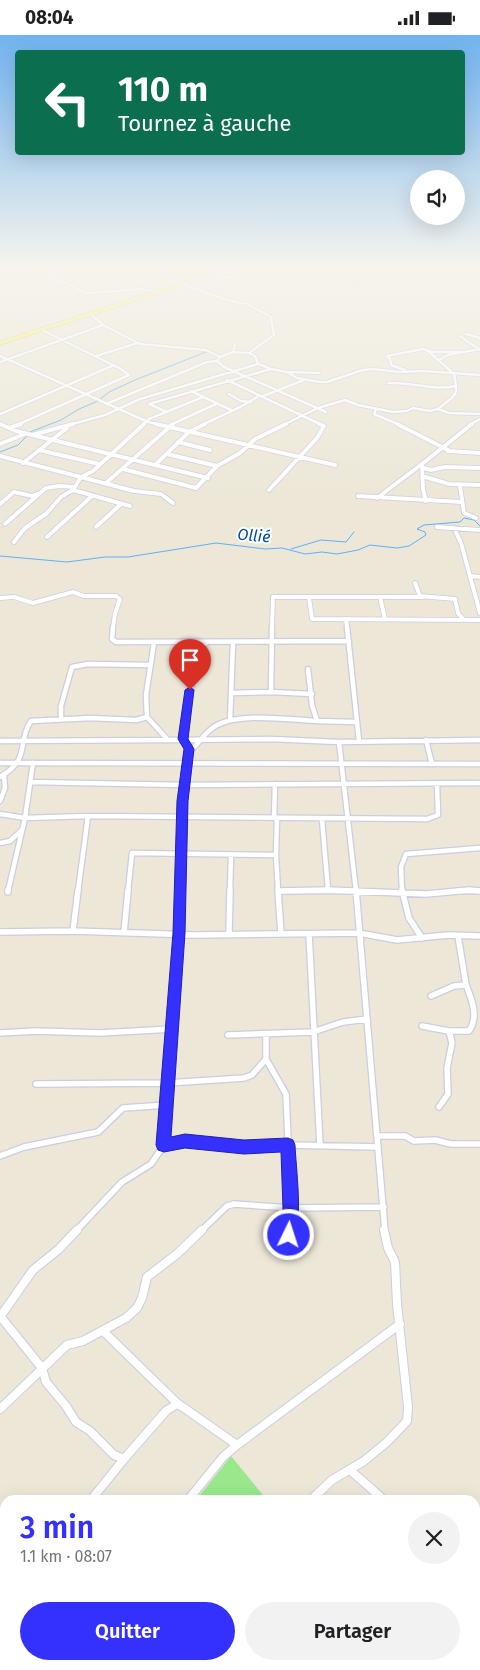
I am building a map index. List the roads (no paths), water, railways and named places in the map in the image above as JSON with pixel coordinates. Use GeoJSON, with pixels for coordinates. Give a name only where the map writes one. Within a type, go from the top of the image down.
{"type":"FeatureCollection","features":[{"type":"Feature","properties":{"kind":"street"},"geometry":{"type":"LineString","coordinates":[[0,362],[54,343]]}},
{"type":"Feature","properties":{"kind":"street"},"geometry":{"type":"LineString","coordinates":[[9,428],[31,420],[129,375],[114,365],[69,343]]}},
{"type":"Feature","properties":{"kind":"street"},"geometry":{"type":"LineString","coordinates":[[96,356],[137,343]]}},
{"type":"Feature","properties":{"kind":"street"},"geometry":{"type":"LineString","coordinates":[[141,343],[206,350],[220,357]]}},
{"type":"Feature","properties":{"kind":"street"},"geometry":{"type":"LineString","coordinates":[[249,353],[262,343]]}},
{"type":"Feature","properties":{"kind":"street"},"geometry":{"type":"LineString","coordinates":[[233,352],[235,344]]}},
{"type":"Feature","properties":{"kind":"street"},"geometry":{"type":"LineString","coordinates":[[439,360],[448,355],[480,350]]}},
{"type":"Feature","properties":{"kind":"street"},"geometry":{"type":"LineString","coordinates":[[408,371],[391,365],[390,359],[387,356],[409,351],[466,352]]}},
{"type":"Feature","properties":{"kind":"street"},"geometry":{"type":"LineString","coordinates":[[428,351],[454,374],[456,386],[454,396],[438,409]]}},
{"type":"Feature","properties":{"kind":"street"},"geometry":{"type":"LineString","coordinates":[[218,361],[220,357],[233,352],[249,353],[255,356],[258,364]]}},
{"type":"Feature","properties":{"kind":"street"},"geometry":{"type":"LineString","coordinates":[[0,356],[148,422],[335,465]]}},
{"type":"Feature","properties":{"kind":"street"},"geometry":{"type":"LineString","coordinates":[[218,361],[224,367],[245,377],[326,412]]}},
{"type":"Feature","properties":{"kind":"street"},"geometry":{"type":"LineString","coordinates":[[106,404],[207,362],[218,361]]}},
{"type":"Feature","properties":{"kind":"street"},"geometry":{"type":"LineString","coordinates":[[32,435],[106,415],[140,399],[220,377],[258,364],[270,369],[287,372],[319,373]]}},
{"type":"Feature","properties":{"kind":"street"},"geometry":{"type":"LineString","coordinates":[[0,414],[114,365]]}},
{"type":"Feature","properties":{"kind":"street"},"geometry":{"type":"LineString","coordinates":[[149,403],[270,369]]}},
{"type":"Feature","properties":{"kind":"street"},"geometry":{"type":"LineString","coordinates":[[287,372],[293,377],[305,380],[327,382],[363,369],[480,375]]}},
{"type":"Feature","properties":{"kind":"street"},"geometry":{"type":"LineString","coordinates":[[220,377],[324,427],[317,438],[269,490]]}},
{"type":"Feature","properties":{"kind":"street"},"geometry":{"type":"LineString","coordinates":[[155,465],[189,432],[261,396],[305,380]]}},
{"type":"Feature","properties":{"kind":"street"},"geometry":{"type":"LineString","coordinates":[[388,383],[405,382],[433,387],[456,386]]}},
{"type":"Feature","properties":{"kind":"street"},"geometry":{"type":"LineString","coordinates":[[183,386],[231,410]]}},
{"type":"Feature","properties":{"kind":"street"},"geometry":{"type":"LineString","coordinates":[[229,394],[241,401],[252,402]]}},
{"type":"Feature","properties":{"kind":"street"},"geometry":{"type":"LineString","coordinates":[[14,542],[25,528],[47,513],[60,497],[74,489],[81,477],[92,471],[112,454],[149,419],[203,397]]}},
{"type":"Feature","properties":{"kind":"street"},"geometry":{"type":"LineString","coordinates":[[140,399],[167,412]]}},
{"type":"Feature","properties":{"kind":"street"},"geometry":{"type":"LineString","coordinates":[[123,469],[196,488],[218,466],[240,453],[255,439],[301,415],[345,400],[393,412],[407,411],[413,408],[426,411],[438,409],[449,413],[480,414]]}},
{"type":"Feature","properties":{"kind":"street"},"geometry":{"type":"LineString","coordinates":[[106,483],[134,459],[166,427],[216,404]]}},
{"type":"Feature","properties":{"kind":"street"},"geometry":{"type":"LineString","coordinates":[[376,409],[374,414],[416,432],[450,451]]}},
{"type":"Feature","properties":{"kind":"street"},"geometry":{"type":"LineString","coordinates":[[376,498],[423,466],[460,434],[464,428],[480,419]]}},
{"type":"Feature","properties":{"kind":"street"},"geometry":{"type":"LineString","coordinates":[[0,424],[32,435],[208,478]]}},
{"type":"Feature","properties":{"kind":"street"},"geometry":{"type":"LineString","coordinates":[[23,463],[69,426]]}},
{"type":"Feature","properties":{"kind":"street"},"geometry":{"type":"LineString","coordinates":[[0,444],[26,433]]}},
{"type":"Feature","properties":{"kind":"street"},"geometry":{"type":"LineString","coordinates":[[178,443],[210,450]]}},
{"type":"Feature","properties":{"kind":"street"},"geometry":{"type":"LineString","coordinates":[[39,450],[99,464]]}},
{"type":"Feature","properties":{"kind":"street"},"geometry":{"type":"LineString","coordinates":[[439,451],[480,453]]}},
{"type":"Feature","properties":{"kind":"street"},"geometry":{"type":"LineString","coordinates":[[167,454],[218,466]]}},
{"type":"Feature","properties":{"kind":"street"},"geometry":{"type":"LineString","coordinates":[[0,456],[143,493],[160,494],[173,503]]}},
{"type":"Feature","properties":{"kind":"street"},"geometry":{"type":"LineString","coordinates":[[423,466],[431,469],[445,467],[480,468]]}},
{"type":"Feature","properties":{"kind":"street"},"geometry":{"type":"LineString","coordinates":[[423,466],[423,489],[426,501]]}},
{"type":"Feature","properties":{"kind":"street"},"geometry":{"type":"LineString","coordinates":[[422,476],[460,486],[466,484],[480,485]]}},
{"type":"Feature","properties":{"kind":"street"},"geometry":{"type":"LineString","coordinates":[[460,486],[466,515],[476,518]]}},
{"type":"Feature","properties":{"kind":"street"},"geometry":{"type":"LineString","coordinates":[[5,525],[38,494],[49,487],[74,489],[130,506]]}},
{"type":"Feature","properties":{"kind":"street"},"geometry":{"type":"LineString","coordinates":[[0,504],[16,491],[32,496],[38,494]]}},
{"type":"Feature","properties":{"kind":"street"},"geometry":{"type":"LineString","coordinates":[[47,537],[92,496]]}},
{"type":"Feature","properties":{"kind":"street"},"geometry":{"type":"LineString","coordinates":[[358,496],[462,502]]}},
{"type":"Feature","properties":{"kind":"street"},"geometry":{"type":"LineString","coordinates":[[0,499],[5,499]]}},
{"type":"Feature","properties":{"kind":"street"},"geometry":{"type":"LineString","coordinates":[[96,527],[121,503]]}},
{"type":"Feature","properties":{"kind":"street"},"geometry":{"type":"LineString","coordinates":[[437,527],[480,530]]}},
{"type":"Feature","properties":{"kind":"street"},"geometry":{"type":"LineString","coordinates":[[454,528],[461,543],[480,613]]}},
{"type":"Feature","properties":{"kind":"street"},"geometry":{"type":"LineString","coordinates":[[470,576],[480,577]]}},
{"type":"Feature","properties":{"kind":"street"},"geometry":{"type":"LineString","coordinates":[[416,583],[418,594],[424,597]]}},
{"type":"Feature","properties":{"kind":"street"},"geometry":{"type":"LineString","coordinates":[[0,598],[14,597],[33,603],[73,592],[84,596],[116,596],[121,602],[115,614],[112,639],[115,642],[273,643],[349,641]]}},
{"type":"Feature","properties":{"kind":"street"},"geometry":{"type":"LineString","coordinates":[[309,597],[311,619],[480,620]]}},
{"type":"Feature","properties":{"kind":"street"},"geometry":{"type":"LineString","coordinates":[[380,597],[385,619]]}},
{"type":"Feature","properties":{"kind":"street"},"geometry":{"type":"LineString","coordinates":[[272,692],[272,598],[453,598],[456,601],[459,615],[464,620]]}},
{"type":"Feature","properties":{"kind":"street"},"geometry":{"type":"LineString","coordinates":[[346,619],[355,722],[359,741]]}},
{"type":"Feature","properties":{"kind":"street"},"geometry":{"type":"LineString","coordinates":[[146,717],[146,695],[154,643]]}},
{"type":"Feature","properties":{"kind":"street"},"geometry":{"type":"LineString","coordinates":[[183,739],[194,665],[194,653],[206,643]]}},
{"type":"Feature","properties":{"kind":"street"},"geometry":{"type":"LineString","coordinates":[[230,720],[233,643]]}},
{"type":"Feature","properties":{"kind":"street"},"geometry":{"type":"LineString","coordinates":[[61,719],[61,706],[72,667],[88,664],[150,665]]}},
{"type":"Feature","properties":{"kind":"street"},"geometry":{"type":"LineString","coordinates":[[308,669],[313,712],[317,721]]}},
{"type":"Feature","properties":{"kind":"street"},"geometry":{"type":"LineString","coordinates":[[231,693],[272,692],[312,694]]}},
{"type":"Feature","properties":{"kind":"street"},"geometry":{"type":"LineString","coordinates":[[0,801],[4,788],[2,776],[20,762],[26,729],[31,721],[117,718],[136,720],[146,717]]}},
{"type":"Feature","properties":{"kind":"street"},"geometry":{"type":"LineString","coordinates":[[146,717],[160,728],[168,740]]}},
{"type":"Feature","properties":{"kind":"street"},"geometry":{"type":"LineString","coordinates":[[189,752],[196,747],[207,731],[216,725],[230,720],[355,722]]}},
{"type":"Feature","properties":{"kind":"street"},"geometry":{"type":"LineString","coordinates":[[0,741],[70,739],[270,739],[339,742],[480,740]]}},
{"type":"Feature","properties":{"kind":"street"},"geometry":{"type":"LineString","coordinates":[[124,1459],[114,1455],[90,1431],[76,1423],[66,1405],[46,1382],[42,1368],[0,1317],[33,1270],[59,1249],[122,1182],[151,1164],[164,1145],[179,933],[184,785],[189,752],[188,744],[183,739]]}},
{"type":"Feature","properties":{"kind":"street"},"geometry":{"type":"LineString","coordinates":[[426,740],[432,764]]}},
{"type":"Feature","properties":{"kind":"street"},"geometry":{"type":"LineString","coordinates":[[316,1495],[332,1480],[350,1470],[387,1442],[407,1421],[408,1407],[395,1262],[388,1248],[385,1236],[356,891],[346,818],[339,742]]}},
{"type":"Feature","properties":{"kind":"street"},"geometry":{"type":"LineString","coordinates":[[0,763],[25,760],[33,763],[65,761],[187,764],[480,764]]}},
{"type":"Feature","properties":{"kind":"street"},"geometry":{"type":"LineString","coordinates":[[8,893],[25,818],[33,763]]}},
{"type":"Feature","properties":{"kind":"street"},"geometry":{"type":"LineString","coordinates":[[31,782],[184,785],[480,783]]}},
{"type":"Feature","properties":{"kind":"street"},"geometry":{"type":"LineString","coordinates":[[275,784],[276,855],[280,891],[281,933]]}},
{"type":"Feature","properties":{"kind":"street"},"geometry":{"type":"LineString","coordinates":[[0,814],[25,818],[88,816],[322,819],[436,817],[438,815],[437,784]]}},
{"type":"Feature","properties":{"kind":"street"},"geometry":{"type":"LineString","coordinates":[[74,931],[88,816]]}},
{"type":"Feature","properties":{"kind":"street"},"geometry":{"type":"LineString","coordinates":[[322,819],[328,890]]}},
{"type":"Feature","properties":{"kind":"street"},"geometry":{"type":"LineString","coordinates":[[0,843],[10,841],[21,831]]}},
{"type":"Feature","properties":{"kind":"street"},"geometry":{"type":"LineString","coordinates":[[422,938],[408,916],[402,893],[400,872],[402,860],[406,854],[480,848]]}},
{"type":"Feature","properties":{"kind":"street"},"geometry":{"type":"LineString","coordinates":[[124,933],[132,853],[276,855]]}},
{"type":"Feature","properties":{"kind":"street"},"geometry":{"type":"LineString","coordinates":[[229,934],[231,855]]}},
{"type":"Feature","properties":{"kind":"street"},"geometry":{"type":"LineString","coordinates":[[280,891],[328,890],[426,894],[470,890],[480,891]]}},
{"type":"Feature","properties":{"kind":"street"},"geometry":{"type":"LineString","coordinates":[[0,932],[359,933],[375,934],[398,940],[458,936],[480,937]]}},
{"type":"Feature","properties":{"kind":"street"},"geometry":{"type":"LineString","coordinates":[[309,934],[320,1145]]}},
{"type":"Feature","properties":{"kind":"street"},"geometry":{"type":"LineString","coordinates":[[422,1026],[448,1031],[469,1031],[474,1026],[475,1007],[466,985],[458,936]]}},
{"type":"Feature","properties":{"kind":"street"},"geometry":{"type":"LineString","coordinates":[[431,996],[454,986],[466,985]]}},
{"type":"Feature","properties":{"kind":"street"},"geometry":{"type":"LineString","coordinates":[[228,1035],[313,1032],[343,1022],[367,1019]]}},
{"type":"Feature","properties":{"kind":"street"},"geometry":{"type":"LineString","coordinates":[[0,1033],[36,1031],[100,1033],[172,1029]]}},
{"type":"Feature","properties":{"kind":"street"},"geometry":{"type":"LineString","coordinates":[[439,1107],[448,1094],[447,1069],[452,1043],[448,1031]]}},
{"type":"Feature","properties":{"kind":"street"},"geometry":{"type":"LineString","coordinates":[[266,1034],[266,1059],[286,1094],[290,1208],[289,1235]]}},
{"type":"Feature","properties":{"kind":"street"},"geometry":{"type":"LineString","coordinates":[[36,1084],[168,1083],[244,1078],[252,1075],[266,1059]]}},
{"type":"Feature","properties":{"kind":"street"},"geometry":{"type":"LineString","coordinates":[[0,1156],[24,1147],[98,1132],[123,1109],[167,1105]]}},
{"type":"Feature","properties":{"kind":"street"},"geometry":{"type":"LineString","coordinates":[[378,1137],[405,1136],[414,1141],[435,1140],[451,1144],[480,1144]]}},
{"type":"Feature","properties":{"kind":"street"},"geometry":{"type":"LineString","coordinates":[[164,1145],[185,1141],[244,1147],[320,1145],[378,1147]]}},
{"type":"Feature","properties":{"kind":"street"},"geometry":{"type":"LineString","coordinates":[[0,1409],[67,1345],[83,1341],[126,1318],[137,1308],[142,1298],[147,1277],[177,1254],[227,1206],[234,1204],[290,1208],[384,1207]]}},
{"type":"Feature","properties":{"kind":"street"},"geometry":{"type":"LineString","coordinates":[[192,1495],[223,1457],[237,1445],[400,1323]]}},
{"type":"Feature","properties":{"kind":"street"},"geometry":{"type":"LineString","coordinates":[[103,1331],[120,1344],[177,1404],[237,1445]]}},
{"type":"Feature","properties":{"kind":"street"},"geometry":{"type":"LineString","coordinates":[[95,1495],[166,1411],[177,1404]]}},
{"type":"Feature","properties":{"kind":"street"},"geometry":{"type":"LineString","coordinates":[[350,1470],[378,1495]]}},
{"type":"Feature","properties":{"kind":"waterway"},"geometry":{"type":"LineString","coordinates":[[30,432],[61,420],[79,409],[98,401],[109,392],[135,380],[206,352]]}},
{"type":"Feature","properties":{"kind":"waterway"},"geometry":{"type":"LineString","coordinates":[[0,452],[18,445],[28,435]]}},
{"type":"Feature","properties":{"kind":"waterway","name":"Ollié"},"geometry":{"type":"LineString","coordinates":[[0,556],[67,562],[105,557],[128,557],[216,543],[265,549],[282,548],[305,554],[322,552],[337,554],[358,550],[370,545],[397,548],[409,546],[426,535],[425,532],[417,529],[424,525],[460,522],[464,518],[474,520],[480,526]]}},
{"type":"Feature","properties":{"kind":"waterway"},"geometry":{"type":"LineString","coordinates":[[291,549],[321,540],[346,542],[354,532]]}}]}
